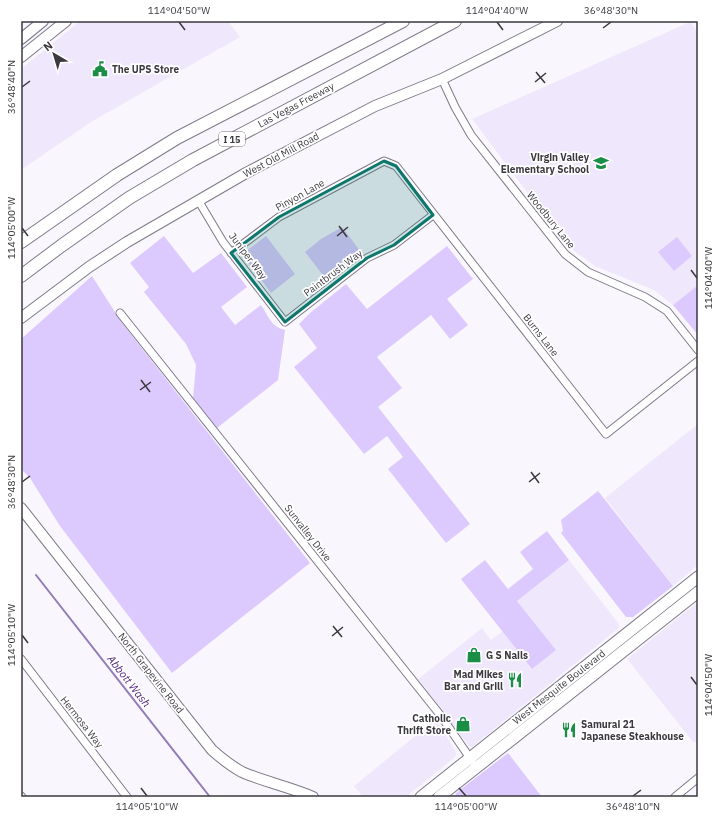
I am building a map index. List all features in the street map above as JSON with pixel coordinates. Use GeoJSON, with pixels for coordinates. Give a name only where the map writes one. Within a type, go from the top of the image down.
{"type":"FeatureCollection","features":[{"type":"Feature","properties":{"kind":"highway","name":"I 15"},"geometry":{"type":"LineString","coordinates":[[21,242],[117,175],[177,138],[403,21]]}},
{"type":"Feature","properties":{"kind":"highway","name":"Las Vegas Freeway"},"geometry":{"type":"LineString","coordinates":[[21,276],[129,198],[193,160],[455,21]]}},
{"type":"Feature","properties":{"kind":"main road","name":"West Mesquite Boulevard"},"geometry":{"type":"LineString","coordinates":[[439,797],[477,767],[525,721],[698,577]]}},
{"type":"Feature","properties":{"kind":"main road","name":"West Mesquite Boulevard"},"geometry":{"type":"LineString","coordinates":[[421,797],[469,758],[525,721],[698,592]]}},
{"type":"Feature","properties":{"kind":"street"},"geometry":{"type":"LineString","coordinates":[[21,38],[43,21]]}},
{"type":"Feature","properties":{"kind":"street"},"geometry":{"type":"LineString","coordinates":[[21,57],[66,21]]}},
{"type":"Feature","properties":{"kind":"street","name":"West Old Mill Road"},"geometry":{"type":"LineString","coordinates":[[21,318],[89,267],[127,242],[246,173],[375,106],[442,79],[557,21]]}},
{"type":"Feature","properties":{"kind":"street","name":"Woodbury Lane"},"geometry":{"type":"LineString","coordinates":[[442,79],[455,107],[471,135],[565,254],[588,272],[646,297],[667,311],[698,350]]}},
{"type":"Feature","properties":{"kind":"street","name":"Burns Lane"},"geometry":{"type":"LineString","coordinates":[[384,162],[396,166],[606,434],[698,361]]}},
{"type":"Feature","properties":{"kind":"street","name":"Pinyon Lane"},"geometry":{"type":"LineString","coordinates":[[231,253],[279,218],[384,162]]}},
{"type":"Feature","properties":{"kind":"street","name":"Juniper Way"},"geometry":{"type":"LineString","coordinates":[[198,200],[231,253],[285,322]]}},
{"type":"Feature","properties":{"kind":"street","name":"Paintbrush Way"},"geometry":{"type":"LineString","coordinates":[[285,322],[367,258],[394,245],[433,215]]}},
{"type":"Feature","properties":{"kind":"street","name":"Sunvalley Drive"},"geometry":{"type":"LineString","coordinates":[[120,313],[441,716],[469,758],[477,767]]}},
{"type":"Feature","properties":{"kind":"street","name":"North Grapevine Road"},"geometry":{"type":"LineString","coordinates":[[21,508],[212,750],[226,763],[241,771],[313,797]]}},
{"type":"Feature","properties":{"kind":"street","name":"Hermosa Way"},"geometry":{"type":"LineString","coordinates":[[21,659],[127,797]]}},
{"type":"Feature","properties":{"kind":"street"},"geometry":{"type":"LineString","coordinates":[[675,797],[698,778]]}},
{"type":"Feature","properties":{"kind":"highlighted area"},"geometry":{"type":"Polygon","coordinates":[[[384,161],[396,166],[433,215],[394,245],[367,258],[285,322],[231,253],[279,217],[384,161]]]}},
{"type":"Feature","properties":{"kind":"shaded area"},"geometry":{"type":"Polygon","coordinates":[[[80,21],[228,21],[240,37],[91,122],[21,170],[21,69],[80,21]]]}},
{"type":"Feature","properties":{"kind":"shaded area","name":"Virgin Valley Elementary School"},"geometry":{"type":"Polygon","coordinates":[[[690,22],[698,32],[698,285],[673,305],[654,290],[595,266],[574,251],[472,119],[690,22]]]}},
{"type":"Feature","properties":{"kind":"shaded area"},"geometry":{"type":"Polygon","coordinates":[[[342,227],[361,252],[326,279],[305,252],[321,239],[342,227]]]}},
{"type":"Feature","properties":{"kind":"shaded area"},"geometry":{"type":"Polygon","coordinates":[[[164,236],[193,273],[221,253],[247,287],[221,307],[235,325],[261,305],[273,323],[285,330],[278,380],[217,428],[193,398],[196,365],[186,344],[144,292],[149,287],[130,263],[164,236]]]}},
{"type":"Feature","properties":{"kind":"shaded area"},"geometry":{"type":"Polygon","coordinates":[[[266,236],[295,274],[271,293],[244,257],[245,252],[266,236]]]}},
{"type":"Feature","properties":{"kind":"shaded area"},"geometry":{"type":"Polygon","coordinates":[[[677,237],[692,256],[674,271],[658,252],[677,237]]]}},
{"type":"Feature","properties":{"kind":"shaded area"},"geometry":{"type":"Polygon","coordinates":[[[447,246],[473,279],[447,299],[468,325],[450,339],[431,315],[377,357],[402,388],[378,407],[470,524],[446,543],[388,469],[403,457],[387,436],[364,454],[294,367],[317,348],[299,324],[310,313],[346,284],[367,309],[447,246]]]}},
{"type":"Feature","properties":{"kind":"shaded area"},"geometry":{"type":"Polygon","coordinates":[[[92,276],[122,323],[310,563],[172,673],[60,526],[30,478],[21,469],[21,339],[92,276]]]}},
{"type":"Feature","properties":{"kind":"shaded area"},"geometry":{"type":"Polygon","coordinates":[[[698,285],[698,335],[673,305],[698,285]]]}},
{"type":"Feature","properties":{"kind":"shaded area"},"geometry":{"type":"Polygon","coordinates":[[[698,424],[698,565],[673,586],[605,498],[698,424]]]}},
{"type":"Feature","properties":{"kind":"shaded area"},"geometry":{"type":"Polygon","coordinates":[[[598,491],[673,586],[633,617],[626,617],[561,533],[563,531],[561,520],[598,491]]]}},
{"type":"Feature","properties":{"kind":"shaded area"},"geometry":{"type":"Polygon","coordinates":[[[547,531],[569,560],[517,601],[556,650],[532,669],[461,579],[485,560],[508,589],[533,569],[520,552],[547,531]]]}},
{"type":"Feature","properties":{"kind":"shaded area"},"geometry":{"type":"Polygon","coordinates":[[[569,560],[619,624],[619,628],[472,747],[469,746],[417,680],[482,628],[491,640],[503,631],[532,668],[556,650],[517,601],[569,560]]]}},
{"type":"Feature","properties":{"kind":"shaded area"},"geometry":{"type":"Polygon","coordinates":[[[698,602],[698,740],[694,743],[627,659],[698,602]]]}},
{"type":"Feature","properties":{"kind":"shaded area"},"geometry":{"type":"Polygon","coordinates":[[[436,719],[455,750],[456,755],[454,758],[406,797],[363,797],[354,786],[436,719]]]}},
{"type":"Feature","properties":{"kind":"shaded area"},"geometry":{"type":"Polygon","coordinates":[[[508,753],[542,797],[455,797],[456,793],[508,753]]]}},
{"type":"Feature","properties":{"kind":"waterway","name":"Abbott Wash"},"geometry":{"type":"LineString","coordinates":[[36,575],[210,797]]}},
{"type":"Feature","properties":{"kind":"place","name":"The UPS Store"},"geometry":{"type":"Point","coordinates":[100,69]}},
{"type":"Feature","properties":{"kind":"place","name":"Virgin Valley Elementary School"},"geometry":{"type":"Point","coordinates":[601,163]}},
{"type":"Feature","properties":{"kind":"place","name":"G S Nails"},"geometry":{"type":"Point","coordinates":[474,655]}},
{"type":"Feature","properties":{"kind":"place","name":"Mad Mikes Bar and Grill"},"geometry":{"type":"Point","coordinates":[515,680]}},
{"type":"Feature","properties":{"kind":"place","name":"Catholic Thrift Store"},"geometry":{"type":"Point","coordinates":[463,724]}},
{"type":"Feature","properties":{"kind":"place","name":"Samurai 21 Japanese Steakhouse"},"geometry":{"type":"Point","coordinates":[569,730]}}]}
